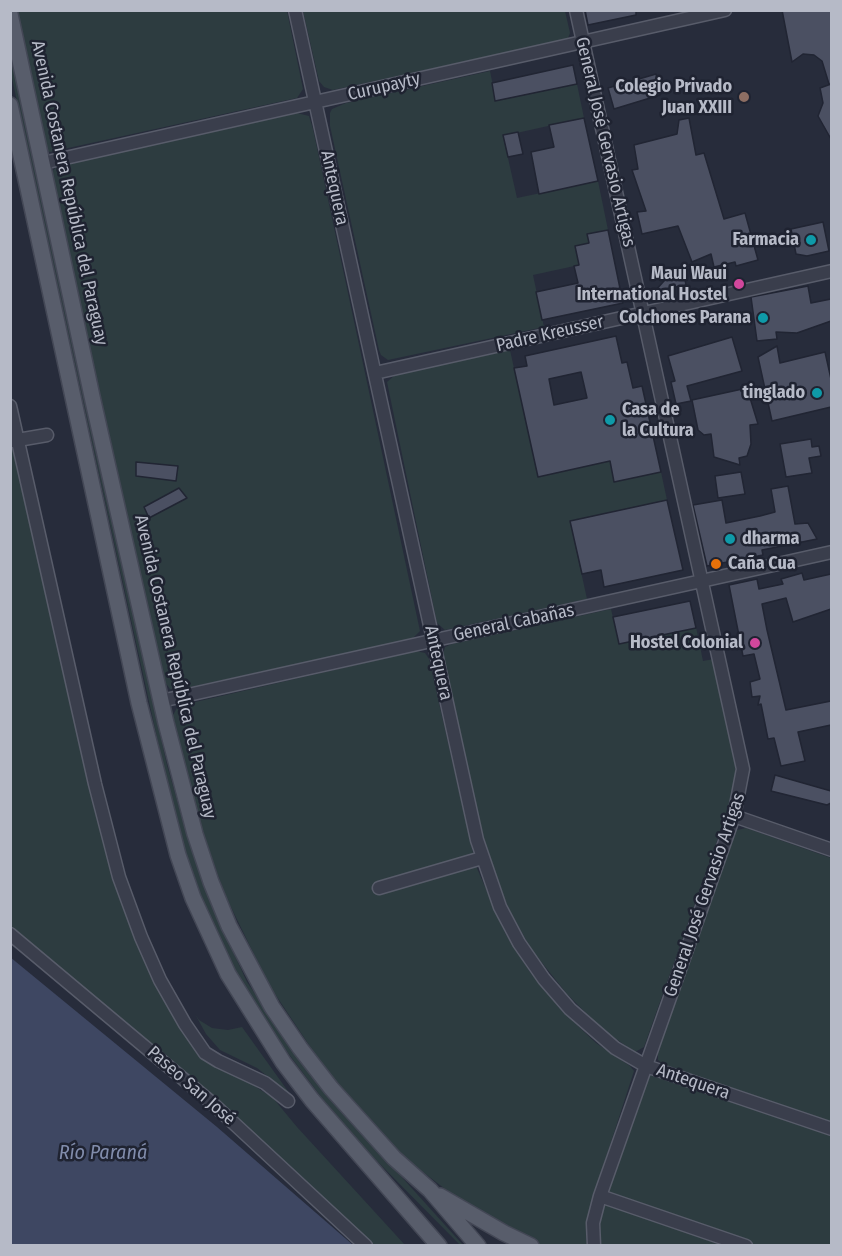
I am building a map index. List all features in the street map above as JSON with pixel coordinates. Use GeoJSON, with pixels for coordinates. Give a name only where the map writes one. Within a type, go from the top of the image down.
{"type":"FeatureCollection","features":[{"type":"Feature","properties":{"kind":"main road","name":"Avenida Costanera República del Paraguay"},"geometry":{"type":"LineString","coordinates":[[10,14],[161,701],[195,834],[211,882],[229,926],[272,1007],[331,1088],[394,1158],[430,1190],[478,1245]]}},
{"type":"Feature","properties":{"kind":"main road"},"geometry":{"type":"LineString","coordinates":[[10,105],[139,703],[178,855],[193,898],[228,974],[283,1062],[312,1100],[439,1245]]}},
{"type":"Feature","properties":{"kind":"main road"},"geometry":{"type":"LineString","coordinates":[[430,1190],[504,1233],[531,1245]]}},
{"type":"Feature","properties":{"kind":"street","name":"Antequera"},"geometry":{"type":"LineString","coordinates":[[295,10],[482,858],[510,927],[544,979],[570,1009],[602,1038],[646,1066],[831,1129]]}},
{"type":"Feature","properties":{"kind":"street","name":"General José Gervasio Artigas"},"geometry":{"type":"LineString","coordinates":[[576,10],[743,769],[734,816],[600,1196],[593,1223],[594,1245]]}},
{"type":"Feature","properties":{"kind":"street","name":"Curupayty"},"geometry":{"type":"LineString","coordinates":[[43,163],[725,10]]}},
{"type":"Feature","properties":{"kind":"street","name":"Padre Kreusser"},"geometry":{"type":"LineString","coordinates":[[375,373],[831,271]]}},
{"type":"Feature","properties":{"kind":"street"},"geometry":{"type":"LineString","coordinates":[[10,406],[14,440],[100,804],[120,877],[141,937],[175,1006],[205,1053],[265,1083],[288,1101]]}},
{"type":"Feature","properties":{"kind":"street"},"geometry":{"type":"LineString","coordinates":[[14,440],[47,435]]}},
{"type":"Feature","properties":{"kind":"street","name":"General Cabañas"},"geometry":{"type":"LineString","coordinates":[[161,701],[831,552]]}},
{"type":"Feature","properties":{"kind":"street"},"geometry":{"type":"LineString","coordinates":[[734,816],[831,850]]}},
{"type":"Feature","properties":{"kind":"street"},"geometry":{"type":"LineString","coordinates":[[812,843],[831,838]]}},
{"type":"Feature","properties":{"kind":"street"},"geometry":{"type":"LineString","coordinates":[[379,888],[482,858]]}},
{"type":"Feature","properties":{"kind":"street","name":"Paseo San José"},"geometry":{"type":"LineString","coordinates":[[10,934],[212,1103],[366,1245]]}},
{"type":"Feature","properties":{"kind":"street"},"geometry":{"type":"LineString","coordinates":[[600,1196],[746,1245]]}},
{"type":"Feature","properties":{"kind":"shaded area"},"geometry":{"type":"Polygon","coordinates":[[[15,11],[287,11],[303,89],[297,98],[50,152],[46,151],[15,11]]]}},
{"type":"Feature","properties":{"kind":"shaded area"},"geometry":{"type":"Polygon","coordinates":[[[303,11],[565,11],[570,33],[568,38],[559,41],[333,90],[324,87],[319,81],[303,11]]]}},
{"type":"Feature","properties":{"kind":"shaded area"},"geometry":{"type":"Polygon","coordinates":[[[10,48],[167,765],[189,842],[211,904],[247,982],[297,1056],[334,1102],[463,1245],[460,1245],[368,1152],[321,1097],[267,1025],[227,957],[209,917],[183,845],[163,765],[11,74],[10,48]]]}},
{"type":"Feature","properties":{"kind":"shaded area"},"geometry":{"type":"Polygon","coordinates":[[[490,71],[496,101],[577,84],[584,118],[503,136],[517,198],[598,181],[608,230],[588,234],[589,243],[575,246],[579,265],[533,275],[544,327],[388,360],[381,355],[379,350],[330,126],[330,113],[332,109],[346,103],[490,71]]]}},
{"type":"Feature","properties":{"kind":"shaded area"},"geometry":{"type":"Polygon","coordinates":[[[297,113],[309,116],[313,129],[420,631],[412,639],[181,689],[170,689],[162,678],[50,173],[58,166],[297,113]]]}},
{"type":"Feature","properties":{"kind":"shaded area"},"geometry":{"type":"Polygon","coordinates":[[[510,350],[538,477],[610,461],[614,482],[661,472],[667,500],[570,521],[587,599],[445,630],[437,623],[387,382],[395,375],[510,350]]]}},
{"type":"Feature","properties":{"kind":"shaded area"},"geometry":{"type":"Polygon","coordinates":[[[16,445],[125,902],[196,1048],[273,1098],[405,1245],[373,1245],[310,1186],[11,929],[10,446],[16,445]]]}},
{"type":"Feature","properties":{"kind":"shaded area"},"geometry":{"type":"Polygon","coordinates":[[[611,609],[619,644],[696,627],[703,661],[714,659],[736,768],[734,793],[644,1047],[635,1052],[603,1030],[567,994],[531,949],[509,909],[493,871],[483,837],[443,654],[445,647],[452,644],[611,609]]]}},
{"type":"Feature","properties":{"kind":"shaded area"},"geometry":{"type":"Polygon","coordinates":[[[416,651],[425,653],[429,659],[476,866],[505,933],[530,972],[561,1010],[596,1043],[634,1071],[590,1207],[586,1232],[587,1245],[540,1245],[530,1241],[449,1192],[406,1159],[387,1140],[323,1066],[269,985],[226,897],[196,814],[172,717],[178,706],[416,651]]]}},
{"type":"Feature","properties":{"kind":"shaded area"},"geometry":{"type":"Polygon","coordinates":[[[746,828],[831,858],[831,1122],[665,1065],[658,1060],[658,1052],[731,836],[737,830],[746,828]]]}},
{"type":"Feature","properties":{"kind":"shaded area"},"geometry":{"type":"Polygon","coordinates":[[[195,1014],[199,1020],[212,1028],[228,1030],[242,1027],[290,1094],[257,1068],[220,1050],[206,1034],[195,1014]]]}},
{"type":"Feature","properties":{"kind":"shaded area"},"geometry":{"type":"Polygon","coordinates":[[[646,1066],[831,1129],[831,1245],[594,1246],[592,1235],[646,1066]]]}},
{"type":"Feature","properties":{"kind":"water","name":"Río Paraná"},"geometry":{"type":"Polygon","coordinates":[[[10,957],[217,1127],[353,1245],[11,1245],[10,957]]]}},
{"type":"Feature","properties":{"kind":"building"},"geometry":{"type":"Polygon","coordinates":[[[585,10],[636,10],[636,15],[588,25],[585,10]]]}},
{"type":"Feature","properties":{"kind":"building"},"geometry":{"type":"Polygon","coordinates":[[[782,10],[831,10],[831,84],[829,84],[822,61],[814,55],[803,54],[792,62],[782,10]]]}},
{"type":"Feature","properties":{"kind":"building"},"geometry":{"type":"Polygon","coordinates":[[[573,65],[577,84],[495,101],[492,83],[573,65]]]}},
{"type":"Feature","properties":{"kind":"building"},"geometry":{"type":"Polygon","coordinates":[[[656,74],[660,95],[614,109],[608,88],[656,74]]]}},
{"type":"Feature","properties":{"kind":"building"},"geometry":{"type":"Polygon","coordinates":[[[831,84],[831,139],[818,116],[823,103],[820,88],[831,84]]]}},
{"type":"Feature","properties":{"kind":"building"},"geometry":{"type":"Polygon","coordinates":[[[584,118],[598,181],[539,194],[531,152],[554,147],[549,125],[584,118]]]}},
{"type":"Feature","properties":{"kind":"building"},"geometry":{"type":"Polygon","coordinates":[[[689,118],[696,155],[704,153],[724,219],[745,213],[758,260],[736,266],[735,262],[714,267],[711,254],[692,262],[678,226],[642,234],[637,212],[646,211],[632,170],[638,169],[634,145],[677,134],[679,120],[689,118]]]}},
{"type":"Feature","properties":{"kind":"building"},"geometry":{"type":"Polygon","coordinates":[[[518,132],[523,154],[508,157],[503,135],[518,132]]]}},
{"type":"Feature","properties":{"kind":"building","name":"Farmacia"},"geometry":{"type":"Polygon","coordinates":[[[823,222],[829,251],[807,256],[796,254],[791,229],[823,222]]]}},
{"type":"Feature","properties":{"kind":"building"},"geometry":{"type":"Polygon","coordinates":[[[608,230],[623,303],[542,320],[536,292],[578,283],[574,266],[579,265],[575,246],[589,243],[587,234],[608,230]]]}},
{"type":"Feature","properties":{"kind":"building"},"geometry":{"type":"Polygon","coordinates":[[[683,268],[686,285],[655,291],[664,281],[666,269],[683,268]]]}},
{"type":"Feature","properties":{"kind":"building"},"geometry":{"type":"Polygon","coordinates":[[[808,286],[811,303],[831,299],[831,321],[797,333],[776,332],[777,339],[757,341],[751,297],[808,286]]]}},
{"type":"Feature","properties":{"kind":"building"},"geometry":{"type":"Polygon","coordinates":[[[616,336],[622,363],[627,362],[633,388],[642,386],[661,472],[614,482],[610,461],[538,477],[514,368],[527,366],[525,356],[616,336]],[[581,372],[549,379],[554,405],[587,398],[581,372]]]}},
{"type":"Feature","properties":{"kind":"building"},"geometry":{"type":"Polygon","coordinates":[[[732,337],[742,371],[687,386],[691,401],[676,404],[671,382],[675,381],[668,356],[732,337]]]}},
{"type":"Feature","properties":{"kind":"building"},"geometry":{"type":"Polygon","coordinates":[[[777,346],[780,363],[825,352],[831,379],[831,407],[772,421],[758,357],[777,346]]]}},
{"type":"Feature","properties":{"kind":"building"},"geometry":{"type":"Polygon","coordinates":[[[747,388],[758,424],[750,425],[751,444],[747,456],[739,458],[740,465],[714,457],[711,434],[704,435],[698,430],[692,400],[747,388]]]}},
{"type":"Feature","properties":{"kind":"building"},"geometry":{"type":"Polygon","coordinates":[[[811,439],[812,447],[819,446],[821,456],[809,458],[812,473],[786,477],[780,444],[811,439]]]}},
{"type":"Feature","properties":{"kind":"building"},"geometry":{"type":"Polygon","coordinates":[[[136,462],[178,466],[176,481],[136,476],[136,462]]]}},
{"type":"Feature","properties":{"kind":"building"},"geometry":{"type":"Polygon","coordinates":[[[741,472],[745,494],[718,498],[715,476],[741,472]]]}},
{"type":"Feature","properties":{"kind":"building"},"geometry":{"type":"Polygon","coordinates":[[[788,486],[795,524],[808,523],[817,539],[762,550],[763,555],[707,566],[693,505],[722,500],[726,523],[775,512],[771,489],[788,486]]]}},
{"type":"Feature","properties":{"kind":"building"},"geometry":{"type":"Polygon","coordinates":[[[179,488],[187,498],[149,518],[144,507],[179,488]]]}},
{"type":"Feature","properties":{"kind":"building"},"geometry":{"type":"Polygon","coordinates":[[[667,500],[683,570],[604,587],[601,570],[582,574],[570,521],[667,500]]]}},
{"type":"Feature","properties":{"kind":"building"},"geometry":{"type":"Polygon","coordinates":[[[802,573],[804,580],[831,574],[831,609],[793,622],[786,598],[762,604],[786,710],[831,701],[831,725],[798,732],[805,761],[781,766],[774,738],[768,739],[761,704],[758,705],[760,696],[752,697],[750,682],[760,679],[754,654],[743,656],[729,585],[757,579],[759,589],[783,584],[781,579],[802,573]]]}},
{"type":"Feature","properties":{"kind":"building"},"geometry":{"type":"Polygon","coordinates":[[[690,601],[696,628],[619,644],[613,617],[690,601]]]}},
{"type":"Feature","properties":{"kind":"building"},"geometry":{"type":"Polygon","coordinates":[[[775,775],[831,791],[831,803],[827,805],[771,791],[775,775]]]}},
{"type":"Feature","properties":{"kind":"place","name":"Colegio Privado Juan XXIII"},"geometry":{"type":"Point","coordinates":[744,97]}},
{"type":"Feature","properties":{"kind":"place","name":"Farmacia"},"geometry":{"type":"Point","coordinates":[811,240]}},
{"type":"Feature","properties":{"kind":"place","name":"Maui Waui International Hostel"},"geometry":{"type":"Point","coordinates":[739,284]}},
{"type":"Feature","properties":{"kind":"place","name":"Colchones Parana"},"geometry":{"type":"Point","coordinates":[763,318]}},
{"type":"Feature","properties":{"kind":"place","name":"tinglado"},"geometry":{"type":"Point","coordinates":[817,393]}},
{"type":"Feature","properties":{"kind":"place","name":"Casa de la Cultura"},"geometry":{"type":"Point","coordinates":[610,420]}},
{"type":"Feature","properties":{"kind":"place","name":"dharma"},"geometry":{"type":"Point","coordinates":[730,539]}},
{"type":"Feature","properties":{"kind":"place","name":"Caña Cua"},"geometry":{"type":"Point","coordinates":[716,564]}},
{"type":"Feature","properties":{"kind":"place","name":"Hostel Colonial"},"geometry":{"type":"Point","coordinates":[755,643]}}]}
